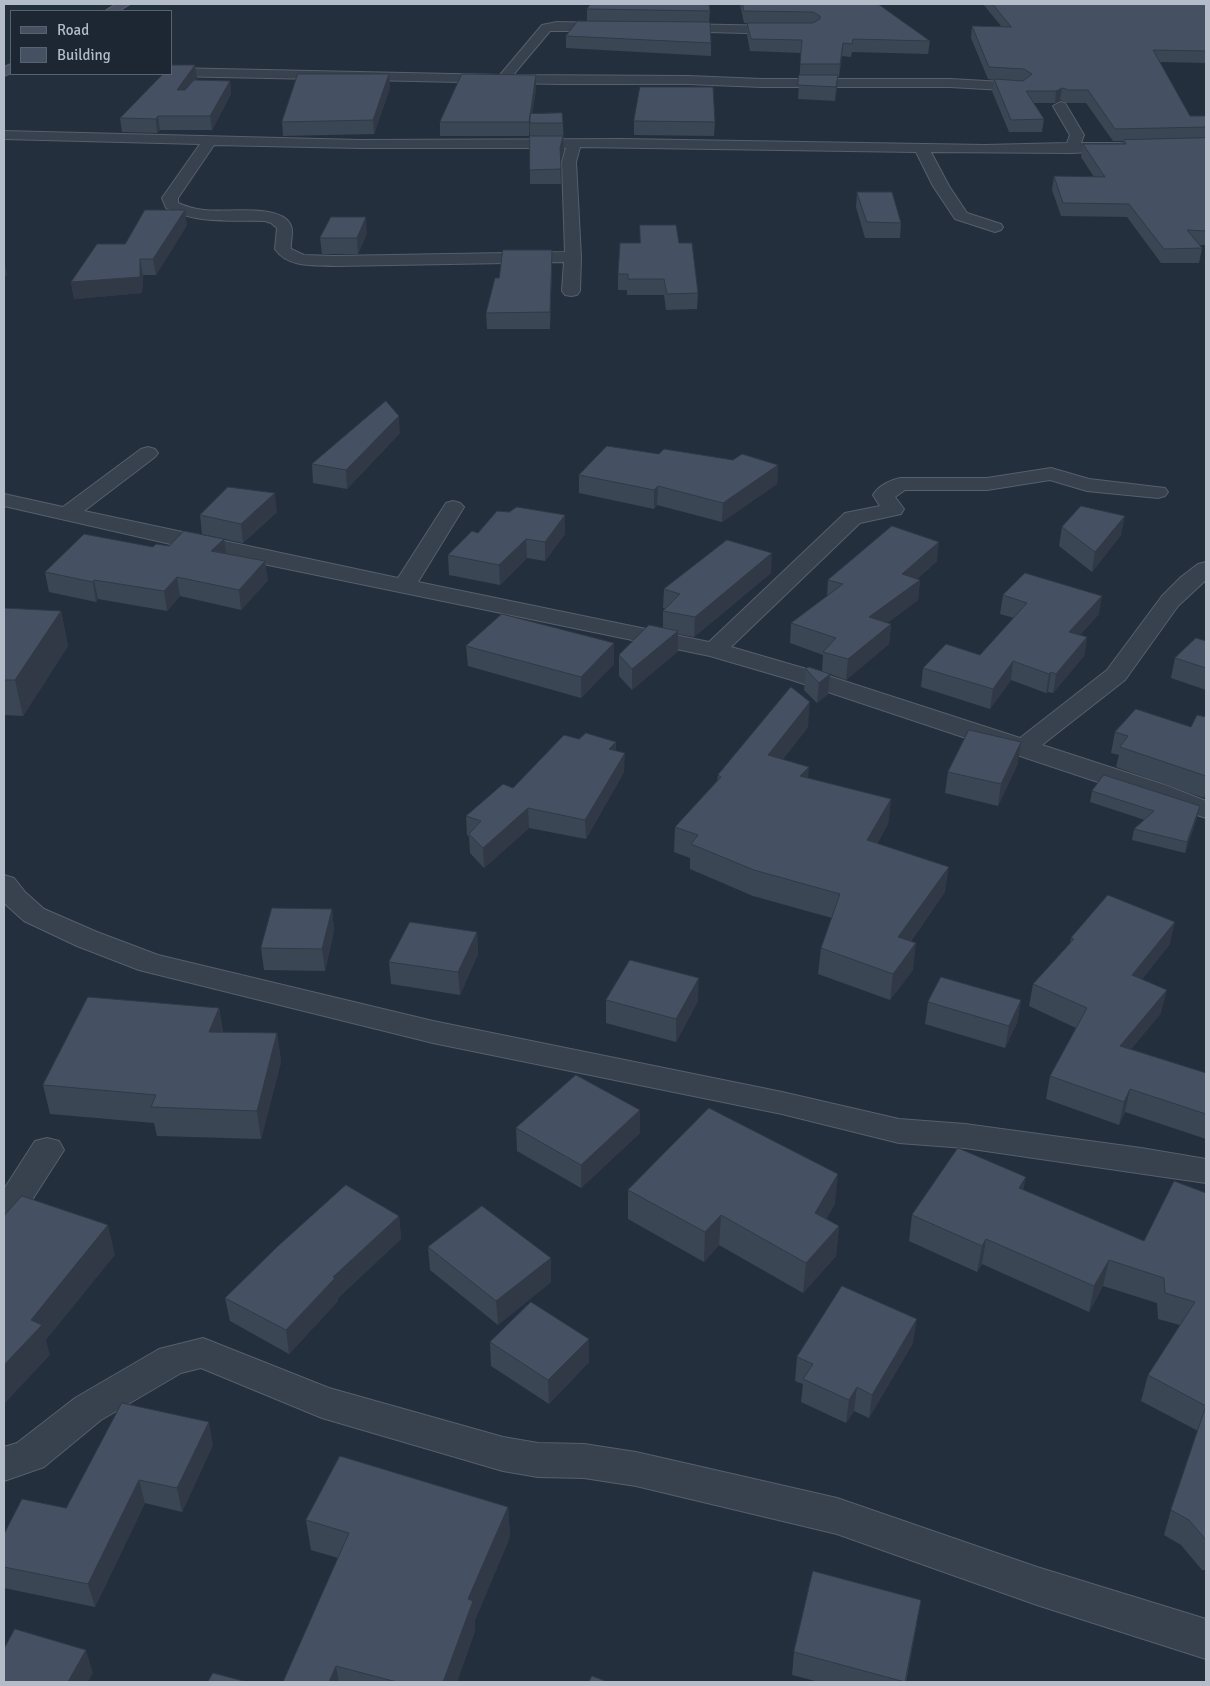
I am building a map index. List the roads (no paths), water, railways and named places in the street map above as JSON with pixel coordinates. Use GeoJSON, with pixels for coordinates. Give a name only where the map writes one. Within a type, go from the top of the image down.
{"type":"FeatureCollection","features":[{"type":"Feature","properties":{"kind":"main road"},"geometry":{"type":"LineString","coordinates":[[113,10],[124,4]]}},
{"type":"Feature","properties":{"kind":"street"},"geometry":{"type":"LineString","coordinates":[[504,79],[546,28],[558,26],[619,27]]}},
{"type":"Feature","properties":{"kind":"street"},"geometry":{"type":"LineString","coordinates":[[657,28],[802,30]]}},
{"type":"Feature","properties":{"kind":"street"},"geometry":{"type":"LineString","coordinates":[[172,72],[504,79],[950,83],[1022,87]]}},
{"type":"Feature","properties":{"kind":"street"},"geometry":{"type":"LineString","coordinates":[[1060,106],[1077,135],[1072,149]]}},
{"type":"Feature","properties":{"kind":"street"},"geometry":{"type":"LineString","coordinates":[[4,135],[360,144],[574,143],[1072,149],[1138,147]]}},
{"type":"Feature","properties":{"kind":"street"},"geometry":{"type":"LineString","coordinates":[[210,140],[170,198],[172,205],[178,210],[192,213],[276,218],[285,227],[284,251],[294,256],[334,261],[573,258]]}},
{"type":"Feature","properties":{"kind":"street"},"geometry":{"type":"LineString","coordinates":[[571,291],[573,258],[572,183],[569,162],[574,143]]}},
{"type":"Feature","properties":{"kind":"street"},"geometry":{"type":"LineString","coordinates":[[921,148],[941,186],[961,216],[995,228]]}},
{"type":"Feature","properties":{"kind":"street"},"geometry":{"type":"LineString","coordinates":[[68,514],[148,453]]}},
{"type":"Feature","properties":{"kind":"street"},"geometry":{"type":"LineString","coordinates":[[714,650],[853,518],[894,509],[884,495],[900,484],[987,484],[1051,474],[1087,486],[1158,492]]}},
{"type":"Feature","properties":{"kind":"street"},"geometry":{"type":"LineString","coordinates":[[4,500],[714,650],[801,676],[1159,792],[1206,810]]}},
{"type":"Feature","properties":{"kind":"street"},"geometry":{"type":"LineString","coordinates":[[404,586],[452,507]]}},
{"type":"Feature","properties":{"kind":"street"},"geometry":{"type":"LineString","coordinates":[[1023,748],[1116,675],[1170,601],[1188,582],[1206,569]]}},
{"type":"Feature","properties":{"kind":"street"},"geometry":{"type":"LineString","coordinates":[[4,884],[15,898],[34,915],[87,940],[150,963],[433,1032],[782,1103],[899,1131],[965,1136],[1141,1160],[1206,1172]]}},
{"type":"Feature","properties":{"kind":"street"},"geometry":{"type":"LineString","coordinates":[[4,1216],[47,1150]]}},
{"type":"Feature","properties":{"kind":"street"},"geometry":{"type":"LineString","coordinates":[[4,1464],[30,1454],[88,1409],[172,1360],[203,1353],[322,1402],[503,1454],[538,1460],[584,1461],[636,1469],[837,1516],[1037,1586],[1206,1639]]}}]}
